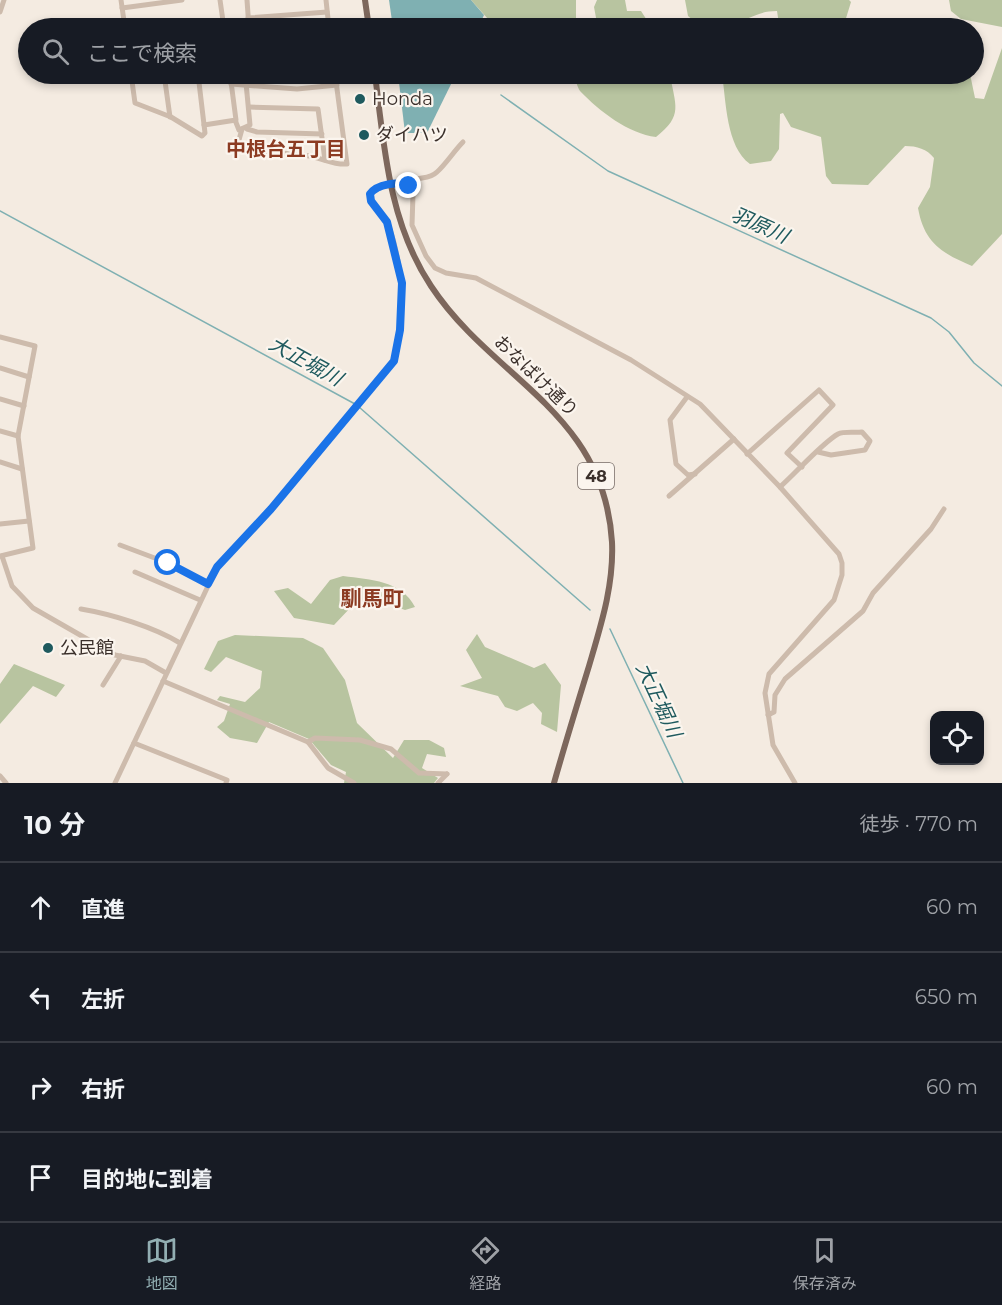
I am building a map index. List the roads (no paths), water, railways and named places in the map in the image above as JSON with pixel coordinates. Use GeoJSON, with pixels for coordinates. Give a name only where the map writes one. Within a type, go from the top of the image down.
{"type":"FeatureCollection","features":[{"type":"Feature","properties":{"kind":"main road"},"geometry":{"type":"LineString","coordinates":[[365,0],[368,18]]}},
{"type":"Feature","properties":{"kind":"main road","name":"おなばけ通り"},"geometry":{"type":"LineString","coordinates":[[376,84],[390,185],[402,231],[431,287],[472,336],[533,389],[566,423],[591,463],[606,505],[612,542],[608,595],[554,783]]}},
{"type":"Feature","properties":{"kind":"street"},"geometry":{"type":"LineString","coordinates":[[0,12],[4,0]]}},
{"type":"Feature","properties":{"kind":"street"},"geometry":{"type":"LineString","coordinates":[[122,0],[124,18]]}},
{"type":"Feature","properties":{"kind":"street"},"geometry":{"type":"LineString","coordinates":[[123,8],[182,0]]}},
{"type":"Feature","properties":{"kind":"street"},"geometry":{"type":"LineString","coordinates":[[220,0],[223,18]]}},
{"type":"Feature","properties":{"kind":"street"},"geometry":{"type":"LineString","coordinates":[[247,0],[248,18],[327,12]]}},
{"type":"Feature","properties":{"kind":"street"},"geometry":{"type":"LineString","coordinates":[[326,0],[328,18]]}},
{"type":"Feature","properties":{"kind":"street"},"geometry":{"type":"LineString","coordinates":[[132,84],[135,103],[170,117],[201,136],[205,133],[199,84]]}},
{"type":"Feature","properties":{"kind":"street"},"geometry":{"type":"LineString","coordinates":[[165,84],[170,117]]}},
{"type":"Feature","properties":{"kind":"street"},"geometry":{"type":"LineString","coordinates":[[231,84],[237,128],[257,132],[322,135]]}},
{"type":"Feature","properties":{"kind":"street"},"geometry":{"type":"LineString","coordinates":[[248,84],[250,125],[244,129],[237,147],[264,153],[297,155],[339,165],[347,164],[337,85],[297,89],[256,84]]}},
{"type":"Feature","properties":{"kind":"street"},"geometry":{"type":"LineString","coordinates":[[249,107],[318,109],[325,160]]}},
{"type":"Feature","properties":{"kind":"street"},"geometry":{"type":"LineString","coordinates":[[204,125],[235,120]]}},
{"type":"Feature","properties":{"kind":"street"},"geometry":{"type":"LineString","coordinates":[[115,783],[217,567],[271,509],[394,361],[400,330],[403,289],[397,254],[387,222],[370,198],[371,191],[390,185],[406,185],[411,180],[437,172],[463,142]]}},
{"type":"Feature","properties":{"kind":"street"},"geometry":{"type":"LineString","coordinates":[[406,185],[413,194],[414,230],[435,268],[446,273],[476,278],[631,360],[699,405],[734,439],[839,554],[842,566],[834,600],[769,674],[765,693],[776,754],[795,783]]}},
{"type":"Feature","properties":{"kind":"street"},"geometry":{"type":"LineString","coordinates":[[0,337],[35,346],[18,436],[33,546],[32,550],[1,556],[8,578],[26,603],[121,656],[145,661],[166,673]]}},
{"type":"Feature","properties":{"kind":"street"},"geometry":{"type":"LineString","coordinates":[[0,368],[29,377]]}},
{"type":"Feature","properties":{"kind":"street"},"geometry":{"type":"LineString","coordinates":[[747,454],[819,390],[833,405],[786,453],[802,467]]}},
{"type":"Feature","properties":{"kind":"street"},"geometry":{"type":"LineString","coordinates":[[687,397],[670,420],[676,464],[688,475],[695,474]]}},
{"type":"Feature","properties":{"kind":"street"},"geometry":{"type":"LineString","coordinates":[[0,399],[24,406]]}},
{"type":"Feature","properties":{"kind":"street"},"geometry":{"type":"LineString","coordinates":[[0,431],[18,436]]}},
{"type":"Feature","properties":{"kind":"street"},"geometry":{"type":"LineString","coordinates":[[780,488],[818,452],[839,434],[862,432],[870,441],[865,450],[831,455],[818,452]]}},
{"type":"Feature","properties":{"kind":"street"},"geometry":{"type":"LineString","coordinates":[[669,496],[734,439]]}},
{"type":"Feature","properties":{"kind":"street"},"geometry":{"type":"LineString","coordinates":[[0,462],[22,469]]}},
{"type":"Feature","properties":{"kind":"street"},"geometry":{"type":"LineString","coordinates":[[768,715],[774,712],[775,695],[784,679],[863,611],[873,593],[931,529],[944,508]]}},
{"type":"Feature","properties":{"kind":"street"},"geometry":{"type":"LineString","coordinates":[[0,524],[29,520]]}},
{"type":"Feature","properties":{"kind":"street"},"geometry":{"type":"LineString","coordinates":[[120,545],[168,563],[208,584]]}},
{"type":"Feature","properties":{"kind":"street"},"geometry":{"type":"LineString","coordinates":[[135,572],[200,600]]}},
{"type":"Feature","properties":{"kind":"street"},"geometry":{"type":"LineString","coordinates":[[81,609],[116,616],[130,624],[164,633],[180,643]]}},
{"type":"Feature","properties":{"kind":"street"},"geometry":{"type":"LineString","coordinates":[[103,685],[121,656]]}},
{"type":"Feature","properties":{"kind":"street"},"geometry":{"type":"LineString","coordinates":[[163,681],[308,742],[328,768],[354,783]]}},
{"type":"Feature","properties":{"kind":"street"},"geometry":{"type":"LineString","coordinates":[[308,742],[315,738],[360,740],[388,748],[419,773],[447,774],[438,783]]}},
{"type":"Feature","properties":{"kind":"street"},"geometry":{"type":"LineString","coordinates":[[134,743],[227,780],[226,783]]}},
{"type":"Feature","properties":{"kind":"street"},"geometry":{"type":"LineString","coordinates":[[0,776],[6,783]]}},
{"type":"Feature","properties":{"kind":"water"},"geometry":{"type":"Polygon","coordinates":[[[389,0],[471,0],[484,15],[483,18],[392,18],[389,0]]]}},
{"type":"Feature","properties":{"kind":"water"},"geometry":{"type":"Polygon","coordinates":[[[399,84],[451,84],[427,133],[405,133],[399,84]]]}},
{"type":"Feature","properties":{"kind":"waterway","name":"羽原川"},"geometry":{"type":"LineString","coordinates":[[501,95],[608,171],[931,318],[949,332],[974,363],[1002,386]]}},
{"type":"Feature","properties":{"kind":"waterway","name":"大正堀川"},"geometry":{"type":"LineString","coordinates":[[0,211],[355,404]]}},
{"type":"Feature","properties":{"kind":"waterway","name":"大正堀川"},"geometry":{"type":"LineString","coordinates":[[359,407],[590,610]]}},
{"type":"Feature","properties":{"kind":"waterway","name":"大正堀川"},"geometry":{"type":"LineString","coordinates":[[610,629],[683,783]]}},
{"type":"Feature","properties":{"kind":"place","name":"Honda"},"geometry":{"type":"Point","coordinates":[360,99]}},
{"type":"Feature","properties":{"kind":"place","name":"ダイハツ"},"geometry":{"type":"Point","coordinates":[364,135]}},
{"type":"Feature","properties":{"kind":"place","name":"公民館"},"geometry":{"type":"Point","coordinates":[48,648]}},
{"type":"Feature","properties":{"kind":"district","name":"中根台五丁目"},"geometry":{"type":"Point","coordinates":[286,149]}},
{"type":"Feature","properties":{"kind":"district","name":"馴馬町"},"geometry":{"type":"Point","coordinates":[372,598]}}]}
